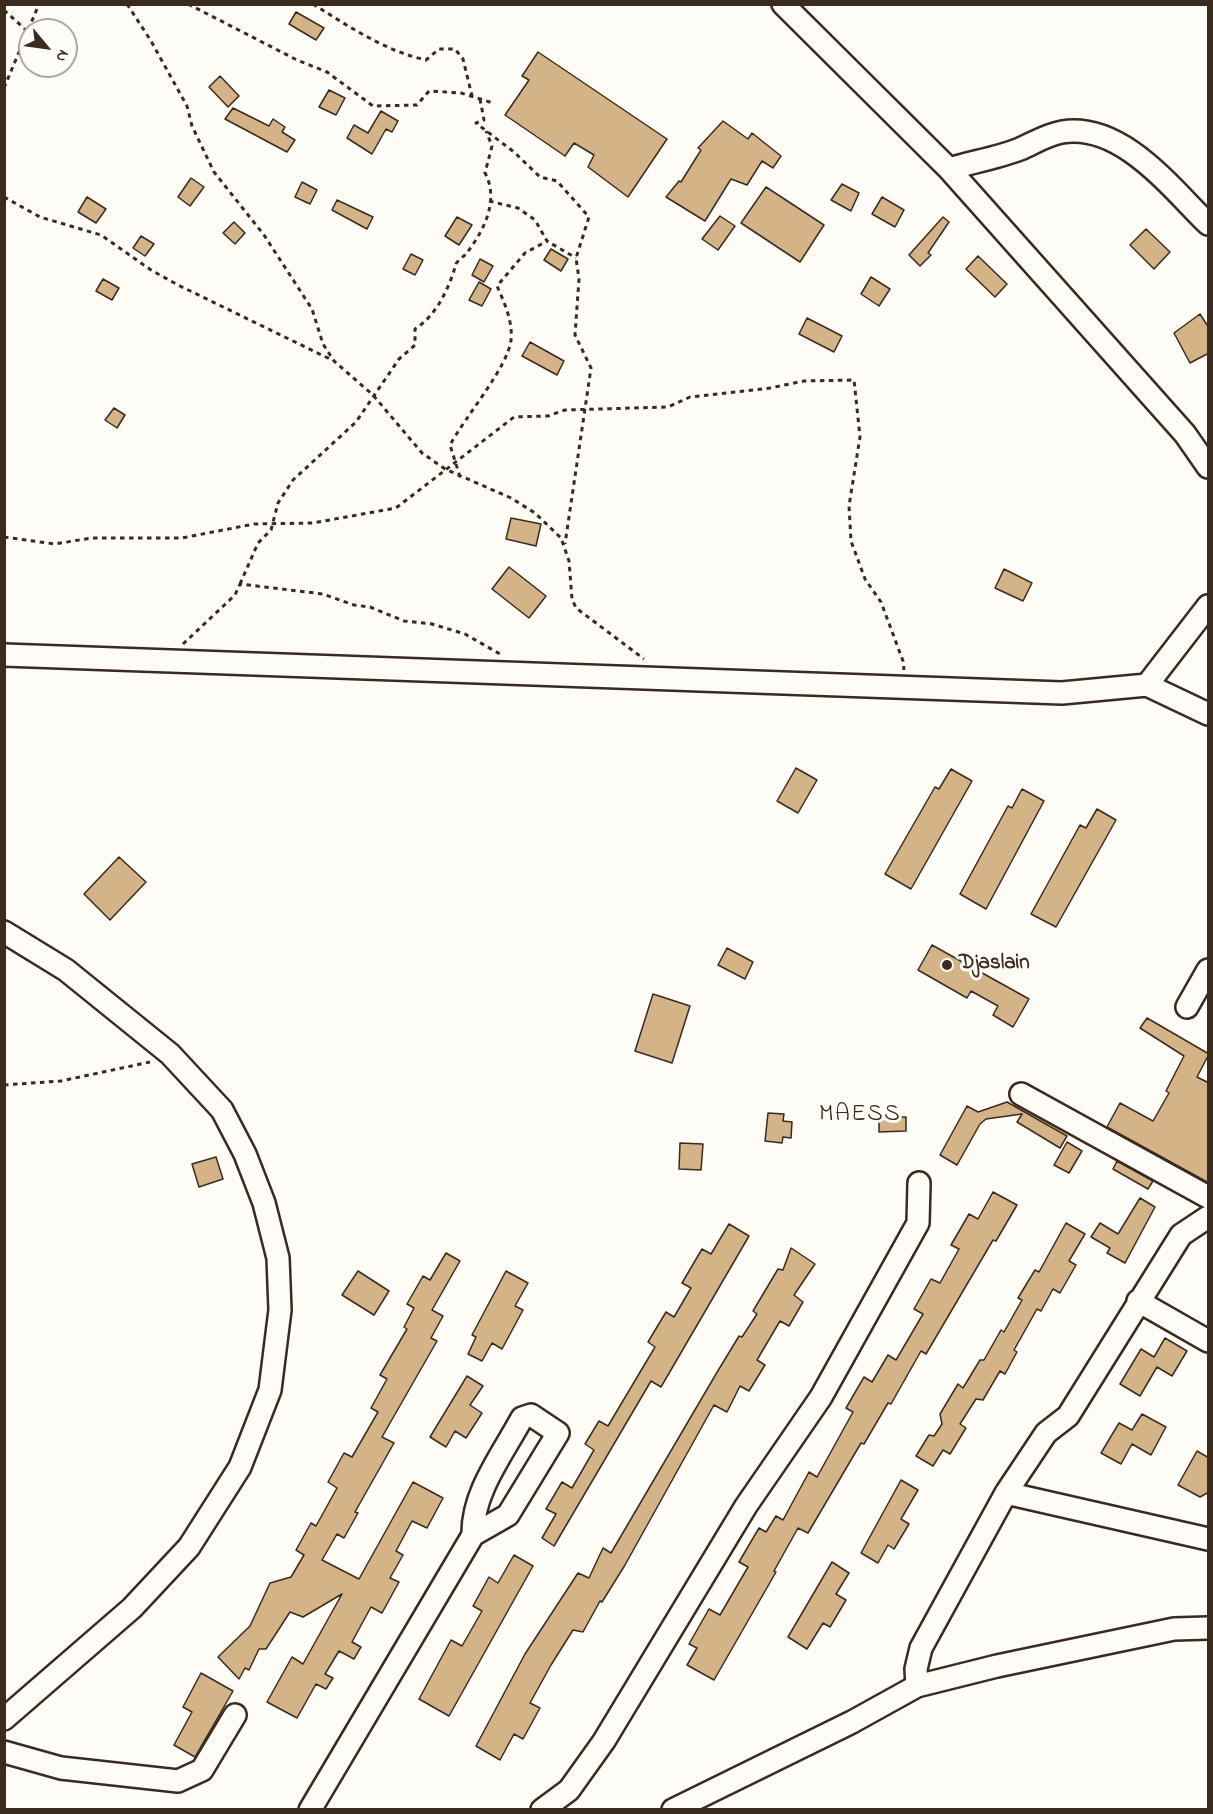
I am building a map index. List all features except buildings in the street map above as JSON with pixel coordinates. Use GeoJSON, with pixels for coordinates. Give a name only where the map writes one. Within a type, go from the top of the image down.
{"type":"FeatureCollection","features":[{"type":"Feature","properties":{"kind":"street"},"geometry":{"type":"LineString","coordinates":[[783,4],[949,169],[1185,434],[1209,467]]}},
{"type":"Feature","properties":{"kind":"street"},"geometry":{"type":"LineString","coordinates":[[949,169],[1019,149],[1038,139],[1064,132],[1105,137],[1132,151],[1209,224]]}},
{"type":"Feature","properties":{"kind":"street"},"geometry":{"type":"LineString","coordinates":[[1147,685],[1209,606]]}},
{"type":"Feature","properties":{"kind":"street"},"geometry":{"type":"LineString","coordinates":[[6,656],[1062,693],[1147,685],[1209,714]]}},
{"type":"Feature","properties":{"kind":"street"},"geometry":{"type":"LineString","coordinates":[[4,932],[66,970],[170,1054],[222,1110],[246,1154],[264,1203],[278,1258],[280,1310],[270,1390],[240,1467],[189,1547],[132,1608],[4,1719]]}},
{"type":"Feature","properties":{"kind":"street"},"geometry":{"type":"LineString","coordinates":[[1187,1007],[1209,970]]}},
{"type":"Feature","properties":{"kind":"street"},"geometry":{"type":"LineString","coordinates":[[1021,1094],[1209,1197]]}},
{"type":"Feature","properties":{"kind":"street"},"geometry":{"type":"LineString","coordinates":[[542,1809],[569,1790],[604,1741],[746,1506],[821,1397],[918,1223],[919,1183]]}},
{"type":"Feature","properties":{"kind":"street"},"geometry":{"type":"LineString","coordinates":[[917,1686],[916,1669],[921,1648],[1006,1493],[1046,1433],[1068,1416],[1181,1235],[1209,1217]]}},
{"type":"Feature","properties":{"kind":"street"},"geometry":{"type":"LineString","coordinates":[[1138,1301],[1209,1341]]}},
{"type":"Feature","properties":{"kind":"street"},"geometry":{"type":"LineString","coordinates":[[310,1809],[473,1535],[508,1515],[550,1449],[558,1433],[544,1421],[531,1414],[522,1418],[482,1491],[473,1516],[473,1535]]}},
{"type":"Feature","properties":{"kind":"street"},"geometry":{"type":"LineString","coordinates":[[1006,1493],[1209,1539]]}},
{"type":"Feature","properties":{"kind":"street"},"geometry":{"type":"LineString","coordinates":[[673,1809],[852,1722],[917,1686],[997,1666],[1174,1629],[1209,1628]]}},
{"type":"Feature","properties":{"kind":"street"},"geometry":{"type":"LineString","coordinates":[[4,1752],[61,1768],[178,1781],[202,1770],[234,1715]]}},
{"type":"Feature","properties":{"kind":"path"},"geometry":{"type":"LineString","coordinates":[[34,18],[39,4]]}},
{"type":"Feature","properties":{"kind":"path"},"geometry":{"type":"LineString","coordinates":[[127,4],[151,40],[187,106],[192,126],[214,172],[264,235],[312,309],[323,344],[334,361]]}},
{"type":"Feature","properties":{"kind":"path"},"geometry":{"type":"LineString","coordinates":[[188,4],[297,60],[327,72],[373,106],[417,105],[429,91],[472,96],[493,103]]}},
{"type":"Feature","properties":{"kind":"path"},"geometry":{"type":"LineString","coordinates":[[313,4],[371,39],[413,57],[426,60],[439,49],[455,49],[463,59],[472,96]]}},
{"type":"Feature","properties":{"kind":"path"},"geometry":{"type":"LineString","coordinates":[[4,10],[18,23]]}},
{"type":"Feature","properties":{"kind":"path"},"geometry":{"type":"LineString","coordinates":[[4,88],[18,55]]}},
{"type":"Feature","properties":{"kind":"path"},"geometry":{"type":"LineString","coordinates":[[480,99],[484,120],[476,123],[514,152],[540,177],[557,181],[589,217],[576,258],[579,279],[575,335],[591,368],[587,409],[564,546]]}},
{"type":"Feature","properties":{"kind":"path"},"geometry":{"type":"LineString","coordinates":[[184,642],[235,595],[258,543],[271,530],[278,503],[293,480],[357,422],[399,359],[415,345],[415,329],[428,320],[454,277],[456,263],[483,231],[488,220],[490,183],[485,173],[492,146],[486,131]]}},
{"type":"Feature","properties":{"kind":"path"},"geometry":{"type":"LineString","coordinates":[[4,197],[40,217],[101,235],[151,270],[178,285],[334,361],[373,395],[422,453],[460,477],[511,498],[535,513],[561,538],[576,608],[670,679]]}},
{"type":"Feature","properties":{"kind":"path"},"geometry":{"type":"LineString","coordinates":[[489,201],[518,208],[539,225],[547,241],[576,258]]}},
{"type":"Feature","properties":{"kind":"path"},"geometry":{"type":"LineString","coordinates":[[460,477],[450,445],[496,373],[511,341],[510,322],[497,285],[525,253],[547,241]]}},
{"type":"Feature","properties":{"kind":"path"},"geometry":{"type":"LineString","coordinates":[[4,537],[55,544],[90,538],[182,538],[273,522],[293,525],[313,523],[396,508],[514,417],[548,416],[565,410],[668,407],[690,397],[770,388],[804,381],[854,380],[860,437],[849,506],[851,541],[865,579],[880,602],[903,661],[905,687]]}},
{"type":"Feature","properties":{"kind":"path"},"geometry":{"type":"LineString","coordinates":[[240,584],[323,594],[354,605],[370,607],[404,621],[432,624],[465,634],[504,656],[525,674]]}},
{"type":"Feature","properties":{"kind":"path"},"geometry":{"type":"LineString","coordinates":[[4,1085],[61,1081],[140,1066]]}},
{"type":"Feature","properties":{"kind":"place","name":"Djaslain"},"geometry":{"type":"Point","coordinates":[947,965]}},
{"type":"Feature","properties":{"kind":"district","name":"MAESS"},"geometry":{"type":"Point","coordinates":[860,1116]}}]}
